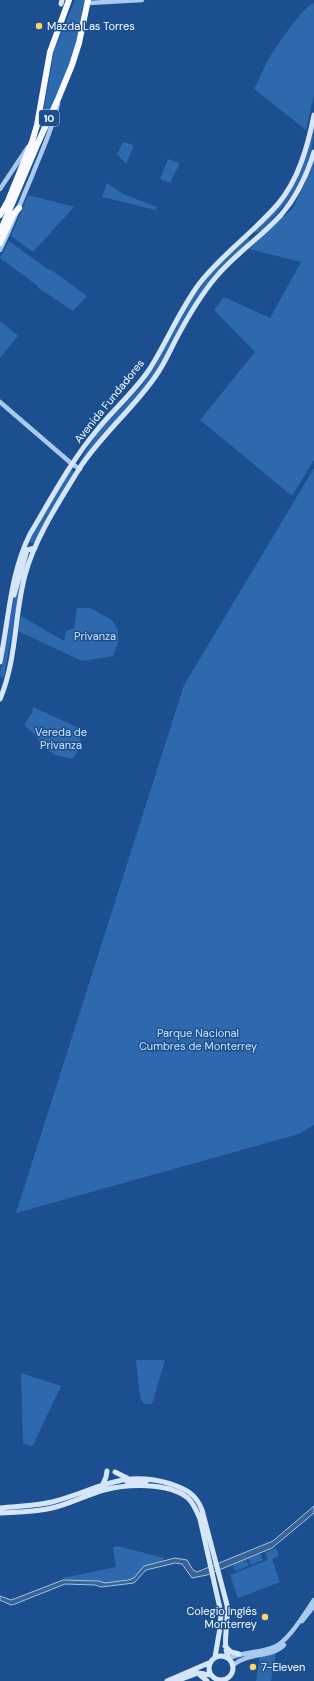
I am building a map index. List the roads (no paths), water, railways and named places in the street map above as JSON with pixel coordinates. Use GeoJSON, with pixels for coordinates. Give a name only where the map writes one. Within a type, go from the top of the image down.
{"type":"FeatureCollection","features":[{"type":"Feature","properties":{"kind":"highway","name":"10"},"geometry":{"type":"LineString","coordinates":[[1,213],[8,201],[32,142],[37,125],[50,52],[69,0]]}},
{"type":"Feature","properties":{"kind":"highway","name":"10"},"geometry":{"type":"LineString","coordinates":[[0,232],[36,145],[58,99],[80,43],[88,2]]}},
{"type":"Feature","properties":{"kind":"highway"},"geometry":{"type":"LineString","coordinates":[[0,223],[15,196]]}},
{"type":"Feature","properties":{"kind":"highway"},"geometry":{"type":"LineString","coordinates":[[0,243],[13,215],[19,208]]}},
{"type":"Feature","properties":{"kind":"main road","name":"Avenida Fundadores"},"geometry":{"type":"LineString","coordinates":[[0,662],[14,578],[25,544],[72,464],[97,429],[150,369],[183,307],[199,285],[222,258],[278,203],[289,188],[305,150],[314,115]]}},
{"type":"Feature","properties":{"kind":"main road","name":"Avenida Fundadores"},"geometry":{"type":"LineString","coordinates":[[0,699],[6,684],[12,659],[24,576],[35,548],[46,526],[80,469],[102,437],[131,408],[152,381],[166,360],[190,313],[216,277],[280,215],[292,200],[304,179],[314,152]]}},
{"type":"Feature","properties":{"kind":"main road"},"geometry":{"type":"LineString","coordinates":[[248,232],[255,239]]}},
{"type":"Feature","properties":{"kind":"main road"},"geometry":{"type":"LineString","coordinates":[[11,598],[14,594],[27,550],[35,548]]}},
{"type":"Feature","properties":{"kind":"main road"},"geometry":{"type":"LineString","coordinates":[[103,1484],[107,1471]]}},
{"type":"Feature","properties":{"kind":"main road"},"geometry":{"type":"LineString","coordinates":[[115,1472],[128,1479]]}},
{"type":"Feature","properties":{"kind":"main road"},"geometry":{"type":"LineString","coordinates":[[0,1508],[28,1506],[64,1499],[103,1484],[128,1479],[153,1480],[178,1486],[195,1496],[200,1505],[209,1533],[227,1605],[228,1617],[225,1645],[228,1658],[233,1665],[232,1674],[224,1680],[219,1680],[198,1673],[175,1681]]}},
{"type":"Feature","properties":{"kind":"main road"},"geometry":{"type":"LineString","coordinates":[[127,1486],[129,1482],[153,1480]]}},
{"type":"Feature","properties":{"kind":"main road"},"geometry":{"type":"LineString","coordinates":[[0,1513],[29,1512],[53,1508],[100,1492],[127,1486],[149,1486],[177,1492],[187,1498],[195,1507],[200,1519],[220,1613],[220,1634],[215,1657],[209,1666],[212,1678]]}},
{"type":"Feature","properties":{"kind":"main road"},"geometry":{"type":"LineString","coordinates":[[28,1506],[29,1512]]}},
{"type":"Feature","properties":{"kind":"main road"},"geometry":{"type":"LineString","coordinates":[[225,1645],[231,1652],[239,1654]]}},
{"type":"Feature","properties":{"kind":"main road"},"geometry":{"type":"LineString","coordinates":[[215,1657],[222,1656],[228,1658]]}},
{"type":"Feature","properties":{"kind":"main road"},"geometry":{"type":"LineString","coordinates":[[167,1681],[211,1662]]}},
{"type":"Feature","properties":{"kind":"main road"},"geometry":{"type":"LineString","coordinates":[[198,1673],[207,1681]]}},
{"type":"Feature","properties":{"kind":"street"},"geometry":{"type":"LineString","coordinates":[[88,2],[142,0]]}},
{"type":"Feature","properties":{"kind":"street"},"geometry":{"type":"LineString","coordinates":[[0,250],[19,208],[54,120],[58,99]]}},
{"type":"Feature","properties":{"kind":"street"},"geometry":{"type":"LineString","coordinates":[[0,189],[32,142]]}},
{"type":"Feature","properties":{"kind":"street"},"geometry":{"type":"LineString","coordinates":[[0,402],[72,464],[80,469]]}},
{"type":"Feature","properties":{"kind":"street"},"geometry":{"type":"LineString","coordinates":[[228,1658],[239,1654],[280,1645],[292,1633],[314,1600]]}},
{"type":"Feature","properties":{"kind":"street"},"geometry":{"type":"LineString","coordinates":[[233,1665],[241,1659],[280,1648],[314,1606]]}},
{"type":"Feature","properties":{"kind":"place","name":"Mazda Las Torres"},"geometry":{"type":"Point","coordinates":[39,26]}},
{"type":"Feature","properties":{"kind":"place","name":"Colegio Inglés Monterrey"},"geometry":{"type":"Point","coordinates":[265,1617]}},
{"type":"Feature","properties":{"kind":"place","name":"7-Eleven"},"geometry":{"type":"Point","coordinates":[253,1667]}},
{"type":"Feature","properties":{"kind":"park label","name":"Privanza"},"geometry":{"type":"Point","coordinates":[95,636]}},
{"type":"Feature","properties":{"kind":"park label","name":"Vereda de Privanza"},"geometry":{"type":"Point","coordinates":[61,738]}},
{"type":"Feature","properties":{"kind":"park label","name":"Parque Nacional Cumbres de Monterrey"},"geometry":{"type":"Point","coordinates":[198,1039]}}]}
